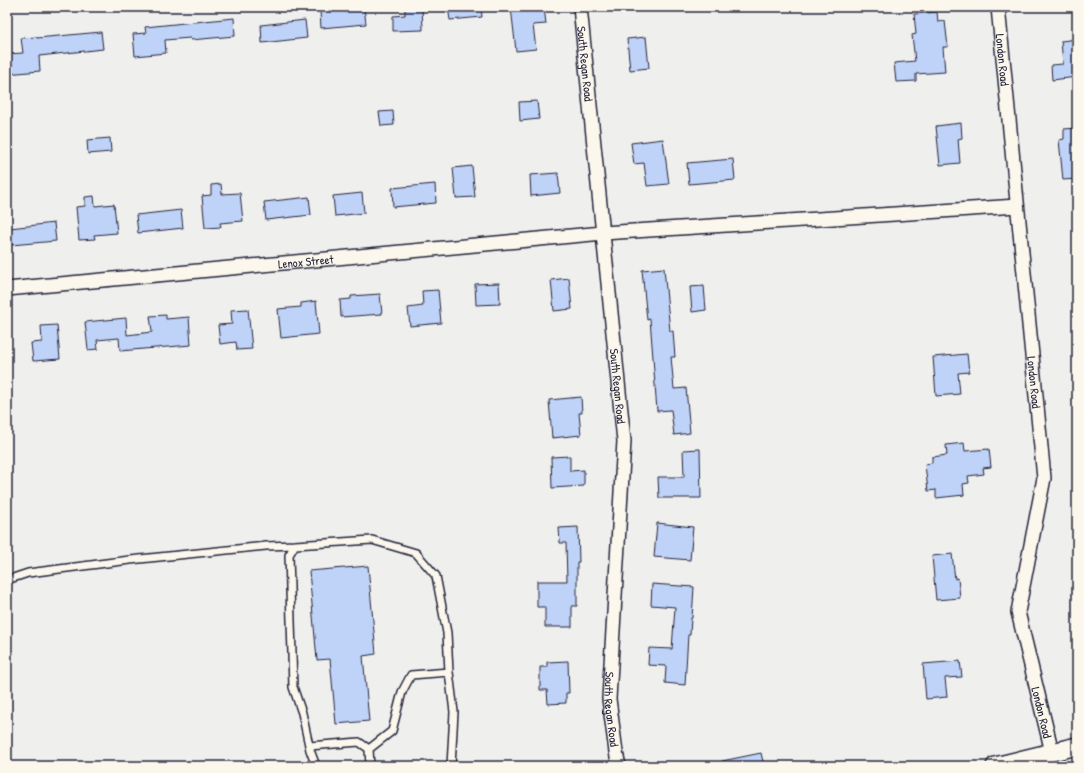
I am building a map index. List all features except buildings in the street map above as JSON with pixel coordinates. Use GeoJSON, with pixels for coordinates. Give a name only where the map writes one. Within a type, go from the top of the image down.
{"type":"FeatureCollection","features":[{"type":"Feature","properties":{"kind":"street","name":"South Regan Road"},"geometry":{"type":"LineString","coordinates":[[580,7],[624,441],[609,698],[619,766]]}},
{"type":"Feature","properties":{"kind":"street","name":"London Road"},"geometry":{"type":"LineString","coordinates":[[998,7],[1044,478],[1018,612],[1052,752]]}},
{"type":"Feature","properties":{"kind":"street","name":"Lenox Street"},"geometry":{"type":"LineString","coordinates":[[7,289],[603,233],[1018,206]]}},
{"type":"Feature","properties":{"kind":"street"},"geometry":{"type":"LineString","coordinates":[[995,766],[1077,746]]}},
{"type":"Feature","properties":{"kind":"lane"},"geometry":{"type":"LineString","coordinates":[[7,580],[28,573],[130,560],[266,546],[295,546],[372,540],[416,552],[436,576],[447,633],[449,672],[454,712],[450,766]]}},
{"type":"Feature","properties":{"kind":"lane"},"geometry":{"type":"LineString","coordinates":[[295,546],[289,554],[293,687],[302,713],[309,746],[316,766]]}},
{"type":"Feature","properties":{"kind":"lane"},"geometry":{"type":"LineString","coordinates":[[369,749],[392,731],[402,692],[411,675],[449,672]]}},
{"type":"Feature","properties":{"kind":"lane"},"geometry":{"type":"LineString","coordinates":[[309,746],[359,742],[369,749]]}},
{"type":"Feature","properties":{"kind":"lane"},"geometry":{"type":"LineString","coordinates":[[369,749],[370,766]]}}]}
